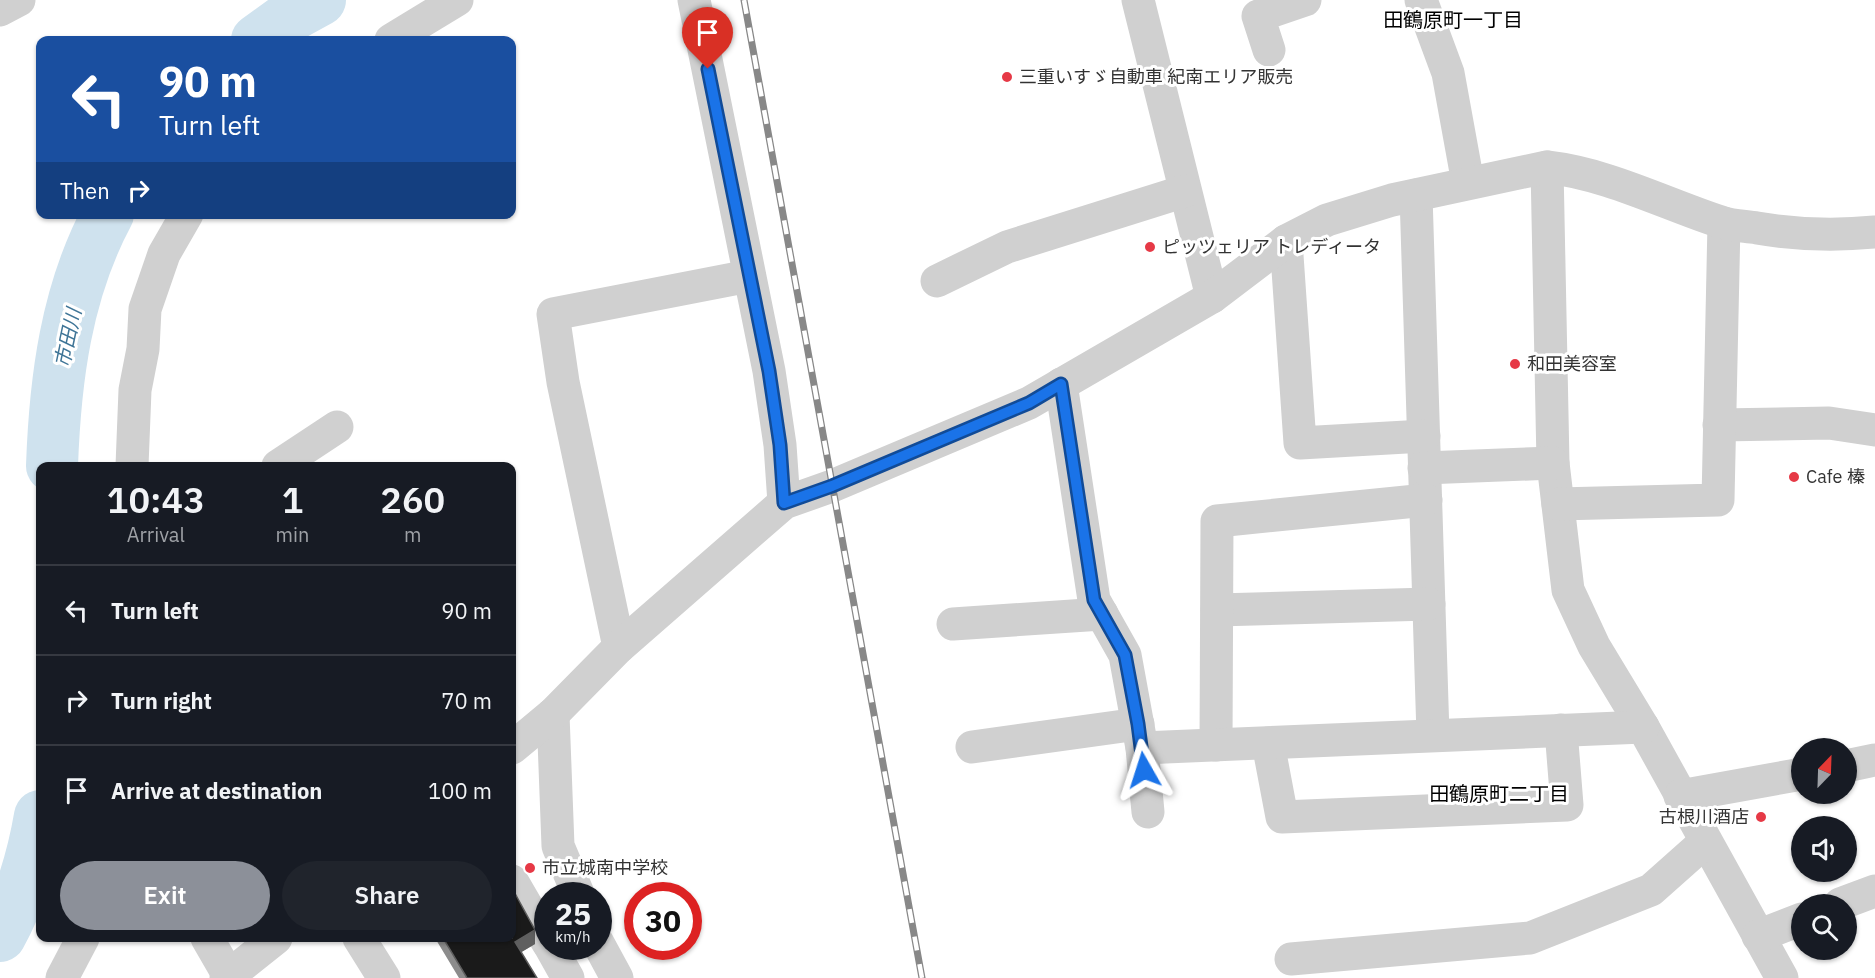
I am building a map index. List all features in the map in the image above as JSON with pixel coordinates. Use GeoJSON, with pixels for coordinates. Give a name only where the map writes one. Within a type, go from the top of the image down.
{"type":"FeatureCollection","features":[{"type":"Feature","properties":{"kind":"street"},"geometry":{"type":"LineString","coordinates":[[0,10],[19,0]]}},
{"type":"Feature","properties":{"kind":"street"},"geometry":{"type":"LineString","coordinates":[[398,36],[457,0]]}},
{"type":"Feature","properties":{"kind":"street"},"geometry":{"type":"LineString","coordinates":[[694,0],[771,382],[780,445],[784,503]]}},
{"type":"Feature","properties":{"kind":"street"},"geometry":{"type":"LineString","coordinates":[[1138,0],[1212,297]]}},
{"type":"Feature","properties":{"kind":"street"},"geometry":{"type":"LineString","coordinates":[[1269,50],[1258,16],[1305,0]]}},
{"type":"Feature","properties":{"kind":"street"},"geometry":{"type":"LineString","coordinates":[[1421,0],[1448,73],[1468,183]]}},
{"type":"Feature","properties":{"kind":"street"},"geometry":{"type":"LineString","coordinates":[[1547,167],[1553,463],[1568,590],[1594,646],[1643,727],[1782,978]]}},
{"type":"Feature","properties":{"kind":"street"},"geometry":{"type":"LineString","coordinates":[[516,743],[553,714],[619,647],[784,503],[832,486],[1029,403],[1212,297],[1286,241],[1327,220],[1416,195],[1547,167],[1572,170],[1616,183],[1724,223],[1796,235],[1847,235],[1875,232]]}},
{"type":"Feature","properties":{"kind":"street"},"geometry":{"type":"LineString","coordinates":[[937,281],[1007,247],[1185,190]]}},
{"type":"Feature","properties":{"kind":"street"},"geometry":{"type":"LineString","coordinates":[[1416,195],[1433,735]]}},
{"type":"Feature","properties":{"kind":"street"},"geometry":{"type":"LineString","coordinates":[[132,462],[135,390],[143,349],[145,309],[164,254],[184,219]]}},
{"type":"Feature","properties":{"kind":"street"},"geometry":{"type":"LineString","coordinates":[[1558,504],[1718,500],[1724,223]]}},
{"type":"Feature","properties":{"kind":"street"},"geometry":{"type":"LineString","coordinates":[[1286,241],[1300,443],[1553,463]]}},
{"type":"Feature","properties":{"kind":"street"},"geometry":{"type":"LineString","coordinates":[[619,647],[564,382],[553,314],[749,276]]}},
{"type":"Feature","properties":{"kind":"street"},"geometry":{"type":"LineString","coordinates":[[1061,384],[1094,600],[1125,655],[1140,736],[1148,812]]}},
{"type":"Feature","properties":{"kind":"street"},"geometry":{"type":"LineString","coordinates":[[1719,425],[1829,423],[1875,430]]}},
{"type":"Feature","properties":{"kind":"street"},"geometry":{"type":"LineString","coordinates":[[284,462],[337,427]]}},
{"type":"Feature","properties":{"kind":"street"},"geometry":{"type":"LineString","coordinates":[[1216,745],[1217,521],[1426,500]]}},
{"type":"Feature","properties":{"kind":"street"},"geometry":{"type":"LineString","coordinates":[[1217,610],[1429,604]]}},
{"type":"Feature","properties":{"kind":"street"},"geometry":{"type":"LineString","coordinates":[[953,624],[1102,614]]}},
{"type":"Feature","properties":{"kind":"street"},"geometry":{"type":"LineString","coordinates":[[553,714],[558,846],[573,882]]}},
{"type":"Feature","properties":{"kind":"street"},"geometry":{"type":"LineString","coordinates":[[972,747],[1140,736],[1216,745],[1643,727]]}},
{"type":"Feature","properties":{"kind":"street"},"geometry":{"type":"LineString","coordinates":[[1268,743],[1281,817],[1567,805],[1561,730]]}},
{"type":"Feature","properties":{"kind":"street"},"geometry":{"type":"LineString","coordinates":[[1857,764],[1875,760]]}},
{"type":"Feature","properties":{"kind":"street"},"geometry":{"type":"LineString","coordinates":[[1680,796],[1791,776]]}},
{"type":"Feature","properties":{"kind":"street"},"geometry":{"type":"LineString","coordinates":[[1291,959],[1530,938],[1651,890],[1705,842]]}},
{"type":"Feature","properties":{"kind":"street"},"geometry":{"type":"LineString","coordinates":[[516,888],[534,919]]}},
{"type":"Feature","properties":{"kind":"street"},"geometry":{"type":"LineString","coordinates":[[1857,898],[1875,891]]}},
{"type":"Feature","properties":{"kind":"street"},"geometry":{"type":"LineString","coordinates":[[1758,936],[1791,923]]}},
{"type":"Feature","properties":{"kind":"street"},"geometry":{"type":"LineString","coordinates":[[63,978],[81,942]]}},
{"type":"Feature","properties":{"kind":"street"},"geometry":{"type":"LineString","coordinates":[[209,942],[227,977],[271,942]]}},
{"type":"Feature","properties":{"kind":"street"},"geometry":{"type":"LineString","coordinates":[[362,942],[384,978]]}},
{"type":"Feature","properties":{"kind":"street"},"geometry":{"type":"LineString","coordinates":[[558,960],[568,978]]}},
{"type":"Feature","properties":{"kind":"street"},"geometry":{"type":"LineString","coordinates":[[607,960],[617,978]]}},
{"type":"Feature","properties":{"kind":"building"},"geometry":{"type":"Polygon","coordinates":[[[516,895],[534,931],[516,941],[516,895]]]}},
{"type":"Feature","properties":{"kind":"building"},"geometry":{"type":"Polygon","coordinates":[[[445,942],[515,942],[537,978],[467,978],[445,942]]]}},
{"type":"Feature","properties":{"kind":"waterway","name":"市田川"},"geometry":{"type":"LineString","coordinates":[[263,36],[289,17],[320,0]]}},
{"type":"Feature","properties":{"kind":"waterway","name":"市田川"},"geometry":{"type":"LineString","coordinates":[[52,462],[56,401],[65,337],[82,274],[106,219]]}},
{"type":"Feature","properties":{"kind":"waterway","name":"市田川"},"geometry":{"type":"LineString","coordinates":[[0,936],[25,878],[36,837]]}},
{"type":"Feature","properties":{"kind":"railway"},"geometry":{"type":"LineString","coordinates":[[744,0],[922,978]]}},
{"type":"Feature","properties":{"kind":"place","name":"三重いすゞ自動車 紀南エリア販売"},"geometry":{"type":"Point","coordinates":[1007,77]}},
{"type":"Feature","properties":{"kind":"place","name":"ピッツェリア トレディータ"},"geometry":{"type":"Point","coordinates":[1150,247]}},
{"type":"Feature","properties":{"kind":"place","name":"和田美容室"},"geometry":{"type":"Point","coordinates":[1515,364]}},
{"type":"Feature","properties":{"kind":"place","name":"Cafe 榛"},"geometry":{"type":"Point","coordinates":[1794,477]}},
{"type":"Feature","properties":{"kind":"place","name":"古根川酒店"},"geometry":{"type":"Point","coordinates":[1761,817]}},
{"type":"Feature","properties":{"kind":"place","name":"市立城南中学校"},"geometry":{"type":"Point","coordinates":[530,868]}},
{"type":"Feature","properties":{"kind":"district","name":"田鶴原町一丁目"},"geometry":{"type":"Point","coordinates":[1453,20]}},
{"type":"Feature","properties":{"kind":"district","name":"田鶴原町二丁目"},"geometry":{"type":"Point","coordinates":[1499,794]}},
{"type":"Feature","properties":{"kind":"route"},"geometry":{"type":"LineString","coordinates":[[708,69],[769,371],[780,445],[784,503],[832,486],[1029,403],[1061,384],[1094,600],[1125,655],[1144,770]]}}]}
